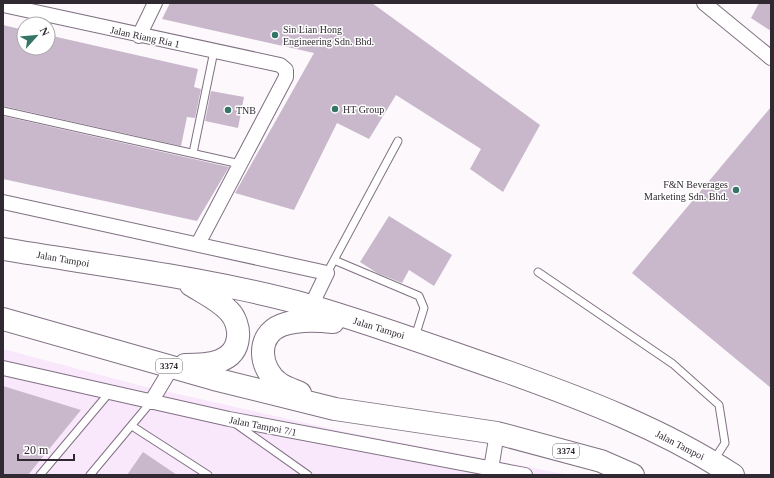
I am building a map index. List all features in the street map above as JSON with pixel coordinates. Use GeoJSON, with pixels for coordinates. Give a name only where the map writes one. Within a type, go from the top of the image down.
{"type":"FeatureCollection","features":[{"type":"Feature","properties":{"kind":"main road","name":"Jalan Tampoi"},"geometry":{"type":"LineString","coordinates":[[3,249],[213,283],[311,306],[414,339],[613,412],[713,462],[733,475]]}},
{"type":"Feature","properties":{"kind":"main road"},"geometry":{"type":"LineString","coordinates":[[166,366],[203,365],[217,362],[233,353],[238,344],[239,332],[236,322],[230,312],[220,302],[181,279]]}},
{"type":"Feature","properties":{"kind":"main road","name":"3374"},"geometry":{"type":"LineString","coordinates":[[3,319],[166,366],[335,410],[497,433],[602,461],[633,475]]}},
{"type":"Feature","properties":{"kind":"main road"},"geometry":{"type":"LineString","coordinates":[[335,410],[280,384],[268,372],[263,360],[265,338],[280,326],[292,322],[310,320],[364,324]]}},
{"type":"Feature","properties":{"kind":"street"},"geometry":{"type":"LineString","coordinates":[[139,36],[155,3]]}},
{"type":"Feature","properties":{"kind":"street"},"geometry":{"type":"LineString","coordinates":[[704,3],[771,58]]}},
{"type":"Feature","properties":{"kind":"street","name":"Jalan Riang Ria 1"},"geometry":{"type":"LineString","coordinates":[[3,5],[139,36],[280,65],[286,70],[286,77],[240,164]]}},
{"type":"Feature","properties":{"kind":"street"},"geometry":{"type":"LineString","coordinates":[[198,244],[240,164]]}},
{"type":"Feature","properties":{"kind":"street"},"geometry":{"type":"LineString","coordinates":[[3,202],[327,273],[311,306]]}},
{"type":"Feature","properties":{"kind":"street"},"geometry":{"type":"LineString","coordinates":[[151,402],[166,366]]}},
{"type":"Feature","properties":{"kind":"street","name":"Jalan Tampoi 7/1"},"geometry":{"type":"LineString","coordinates":[[3,368],[229,419],[490,471],[525,475]]}},
{"type":"Feature","properties":{"kind":"street"},"geometry":{"type":"LineString","coordinates":[[490,471],[497,433]]}},
{"type":"Feature","properties":{"kind":"lane"},"geometry":{"type":"LineString","coordinates":[[193,152],[214,51]]}},
{"type":"Feature","properties":{"kind":"lane"},"geometry":{"type":"LineString","coordinates":[[3,111],[193,152],[240,164]]}},
{"type":"Feature","properties":{"kind":"lane"},"geometry":{"type":"LineString","coordinates":[[327,273],[398,141]]}},
{"type":"Feature","properties":{"kind":"lane"},"geometry":{"type":"LineString","coordinates":[[334,260],[419,296],[424,308],[414,339]]}},
{"type":"Feature","properties":{"kind":"lane"},"geometry":{"type":"LineString","coordinates":[[538,272],[673,364],[719,406],[725,443],[713,462]]}},
{"type":"Feature","properties":{"kind":"lane"},"geometry":{"type":"LineString","coordinates":[[40,475],[109,393]]}},
{"type":"Feature","properties":{"kind":"lane"},"geometry":{"type":"LineString","coordinates":[[90,475],[151,402]]}},
{"type":"Feature","properties":{"kind":"lane"},"geometry":{"type":"LineString","coordinates":[[229,419],[308,475]]}},
{"type":"Feature","properties":{"kind":"lane"},"geometry":{"type":"LineString","coordinates":[[132,426],[208,475]]}},
{"type":"Feature","properties":{"kind":"shaded area"},"geometry":{"type":"Polygon","coordinates":[[[3,349],[138,385],[345,432],[570,475],[3,475],[3,349]]]}},
{"type":"Feature","properties":{"kind":"building","name":"HT Group"},"geometry":{"type":"Polygon","coordinates":[[[170,3],[372,3],[540,125],[503,192],[470,169],[481,149],[396,95],[369,139],[337,123],[294,210],[235,193],[314,53],[162,19],[170,3]]]}},
{"type":"Feature","properties":{"kind":"building"},"geometry":{"type":"Polygon","coordinates":[[[759,3],[771,3],[771,31],[751,18],[759,3]]]}},
{"type":"Feature","properties":{"kind":"building"},"geometry":{"type":"Polygon","coordinates":[[[3,25],[16,28],[16,56],[56,56],[56,37],[198,69],[194,87],[201,89],[195,118],[187,117],[181,146],[3,106],[3,25]]]}},
{"type":"Feature","properties":{"kind":"building","name":"TNB"},"geometry":{"type":"Polygon","coordinates":[[[211,91],[244,97],[238,128],[205,121],[211,91]]]}},
{"type":"Feature","properties":{"kind":"building","name":"F&N Beverages Marketing Sdn. Bhd."},"geometry":{"type":"Polygon","coordinates":[[[771,107],[771,388],[632,273],[771,107]]]}},
{"type":"Feature","properties":{"kind":"building"},"geometry":{"type":"Polygon","coordinates":[[[3,116],[229,167],[197,221],[3,179],[3,116]]]}},
{"type":"Feature","properties":{"kind":"building"},"geometry":{"type":"Polygon","coordinates":[[[389,216],[452,255],[434,286],[409,270],[402,283],[377,273],[360,262],[389,216]]]}},
{"type":"Feature","properties":{"kind":"building"},"geometry":{"type":"Polygon","coordinates":[[[3,386],[81,410],[28,475],[3,475],[3,386]]]}},
{"type":"Feature","properties":{"kind":"building"},"geometry":{"type":"Polygon","coordinates":[[[143,452],[177,475],[127,475],[143,452]]]}},
{"type":"Feature","properties":{"kind":"place","name":"Sin Lian Hong Engineering Sdn. Bhd."},"geometry":{"type":"Point","coordinates":[275,35]}},
{"type":"Feature","properties":{"kind":"place","name":"HT Group"},"geometry":{"type":"Point","coordinates":[335,109]}},
{"type":"Feature","properties":{"kind":"place","name":"TNB"},"geometry":{"type":"Point","coordinates":[228,110]}},
{"type":"Feature","properties":{"kind":"place","name":"F&N Beverages Marketing Sdn. Bhd."},"geometry":{"type":"Point","coordinates":[736,190]}}]}
